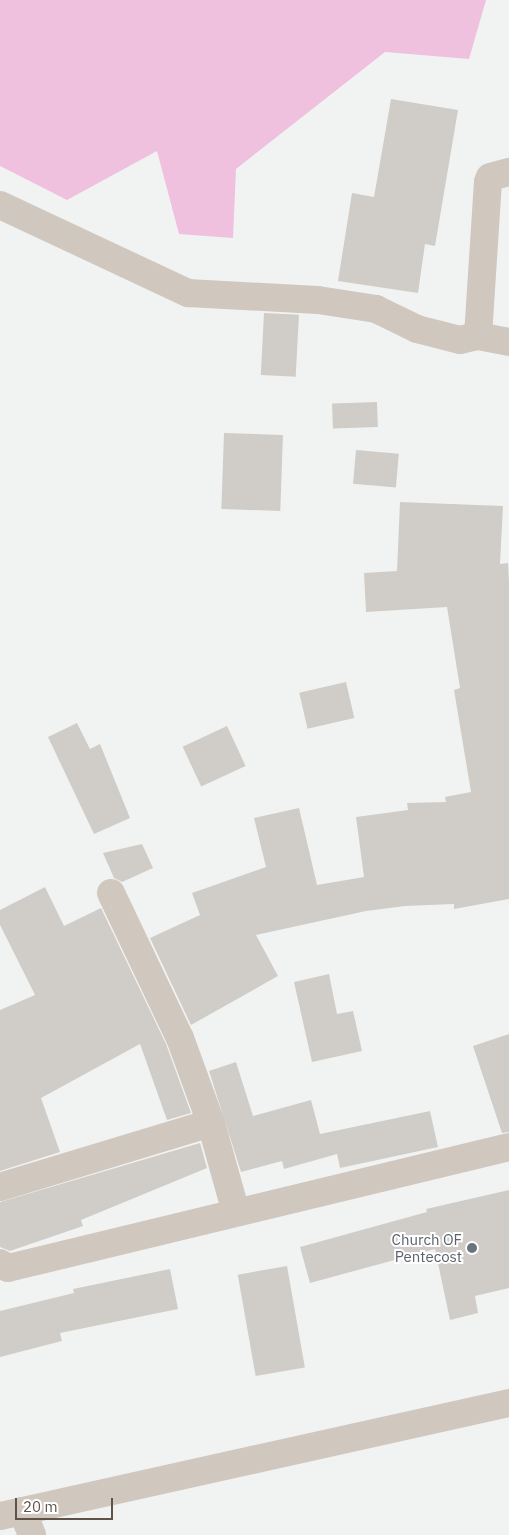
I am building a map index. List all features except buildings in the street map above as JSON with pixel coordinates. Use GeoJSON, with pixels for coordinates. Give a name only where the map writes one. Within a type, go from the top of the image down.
{"type":"FeatureCollection","features":[{"type":"Feature","properties":{"kind":"street"},"geometry":{"type":"LineString","coordinates":[[478,336],[488,182],[496,174],[509,172]]}},
{"type":"Feature","properties":{"kind":"street"},"geometry":{"type":"LineString","coordinates":[[0,205],[188,293],[318,300],[376,309],[417,329],[460,340],[478,336],[509,342]]}},
{"type":"Feature","properties":{"kind":"street"},"geometry":{"type":"LineString","coordinates":[[110,893],[180,1038],[211,1123],[235,1209]]}},
{"type":"Feature","properties":{"kind":"street"},"geometry":{"type":"LineString","coordinates":[[0,1187],[211,1123]]}},
{"type":"Feature","properties":{"kind":"street"},"geometry":{"type":"LineString","coordinates":[[0,1263],[8,1268],[235,1209],[509,1147]]}},
{"type":"Feature","properties":{"kind":"street"},"geometry":{"type":"LineString","coordinates":[[18,1521],[509,1403]]}},
{"type":"Feature","properties":{"kind":"shaded area"},"geometry":{"type":"Polygon","coordinates":[[[0,0],[486,0],[469,59],[385,52],[236,169],[233,238],[179,234],[157,151],[67,200],[0,166],[0,0]]]}},
{"type":"Feature","properties":{"kind":"place","name":"Church OF Pentecost"},"geometry":{"type":"Point","coordinates":[472,1248]}}]}
